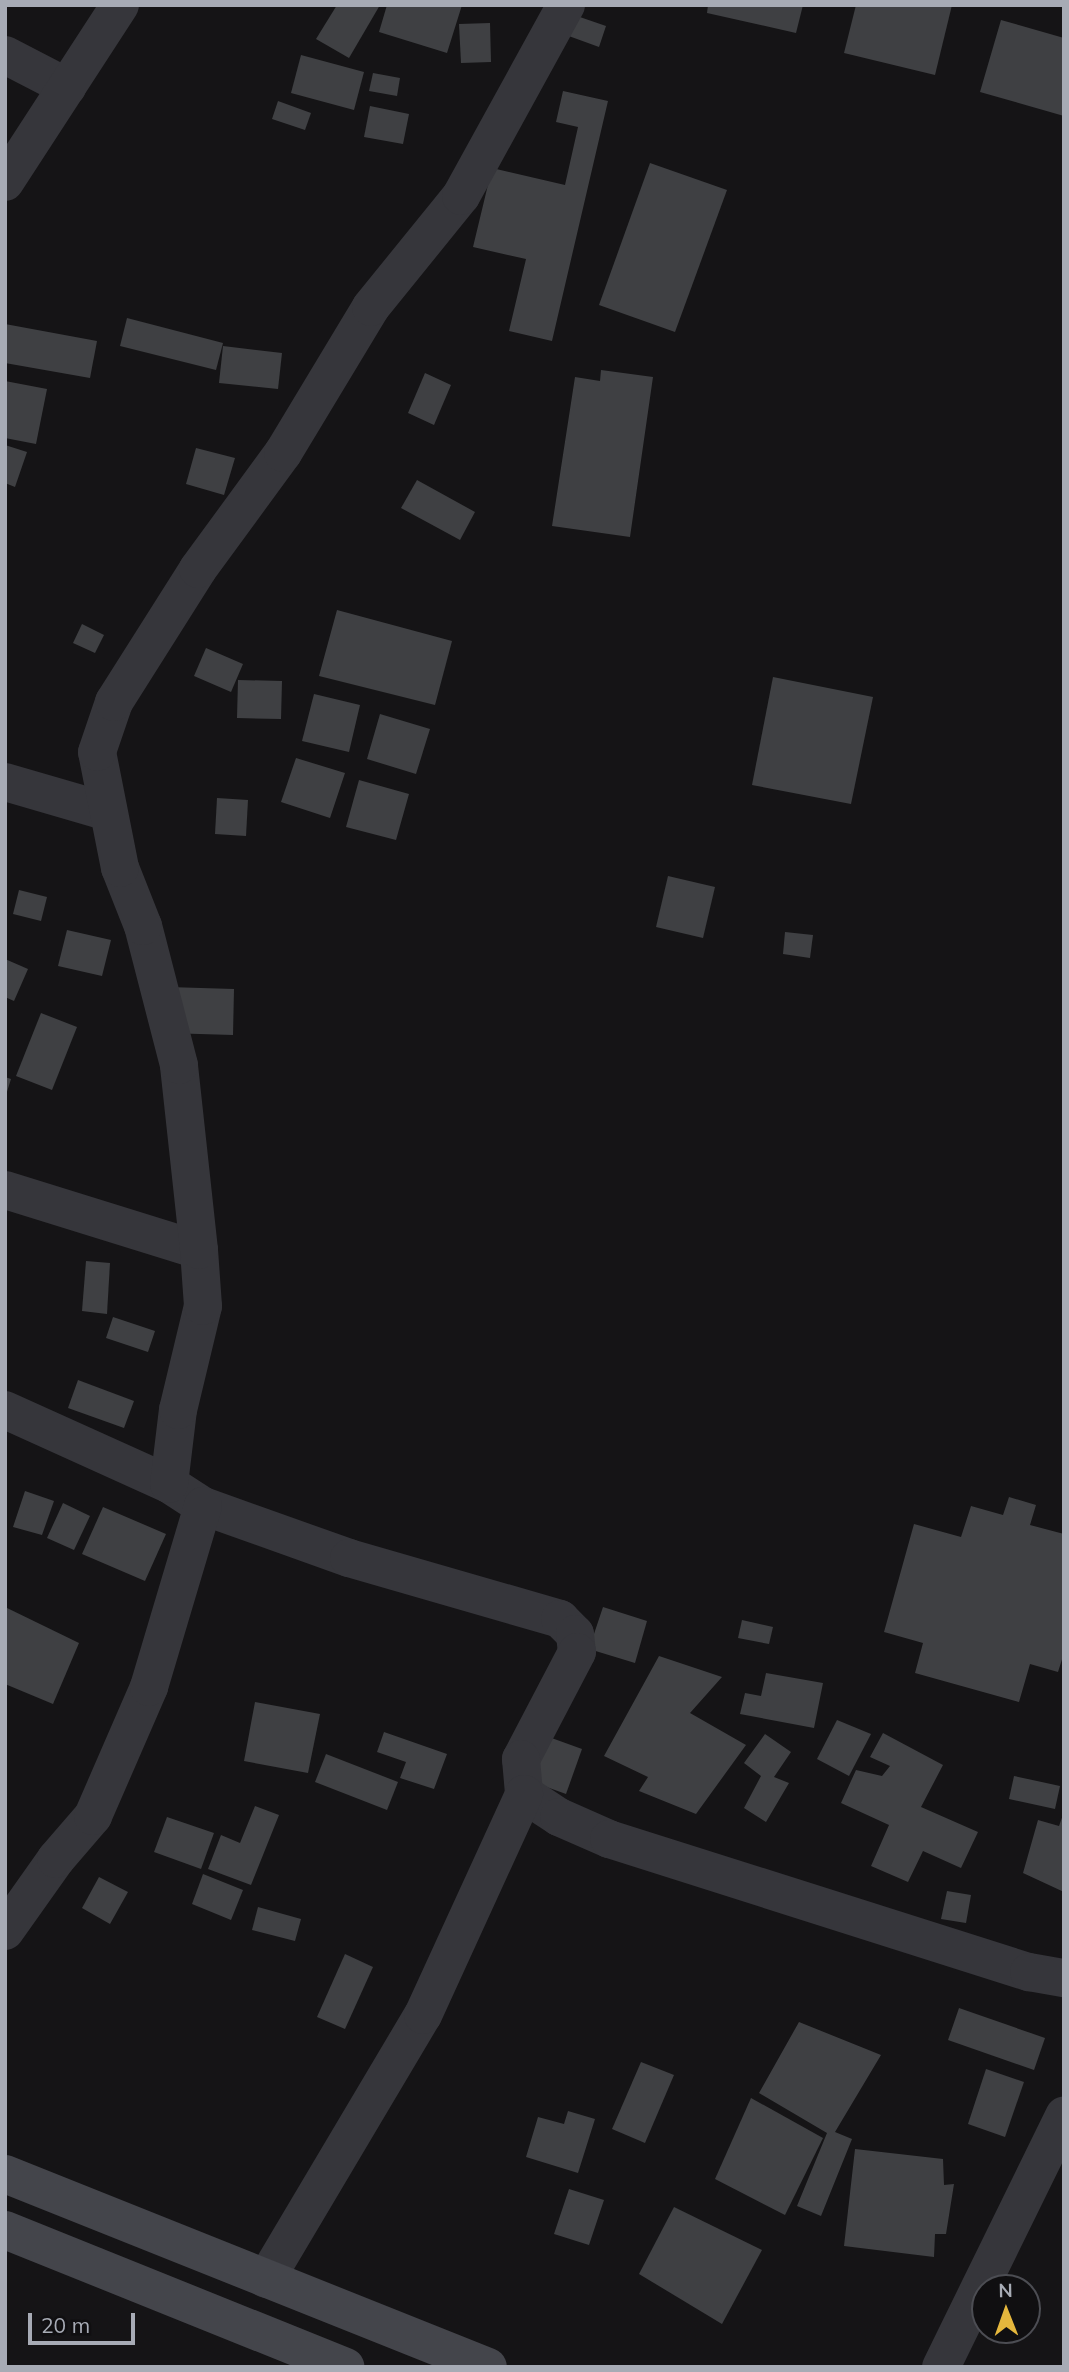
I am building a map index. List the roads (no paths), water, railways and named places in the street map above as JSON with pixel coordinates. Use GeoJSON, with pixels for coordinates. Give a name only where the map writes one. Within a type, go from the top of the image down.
{"type":"FeatureCollection","features":[{"type":"Feature","properties":{"kind":"main road"},"geometry":{"type":"LineString","coordinates":[[5,2174],[488,2367]]}},
{"type":"Feature","properties":{"kind":"main road"},"geometry":{"type":"LineString","coordinates":[[5,2230],[345,2367]]}},
{"type":"Feature","properties":{"kind":"street"},"geometry":{"type":"LineString","coordinates":[[5,182],[120,5]]}},
{"type":"Feature","properties":{"kind":"street"},"geometry":{"type":"LineString","coordinates":[[169,1484],[178,1410],[202,1306],[199,1250],[179,1065],[143,926],[120,869],[105,811],[97,752],[114,702],[198,569],[283,453],[372,307],[461,196],[566,5]]}},
{"type":"Feature","properties":{"kind":"street"},"geometry":{"type":"LineString","coordinates":[[5,55],[67,87]]}},
{"type":"Feature","properties":{"kind":"street"},"geometry":{"type":"LineString","coordinates":[[5,782],[105,811]]}},
{"type":"Feature","properties":{"kind":"street"},"geometry":{"type":"LineString","coordinates":[[5,1191],[199,1250]]}},
{"type":"Feature","properties":{"kind":"street"},"geometry":{"type":"LineString","coordinates":[[5,1410],[169,1484],[202,1506],[349,1558],[560,1619],[575,1634],[577,1652],[521,1759],[524,1794],[423,2015],[266,2279]]}},
{"type":"Feature","properties":{"kind":"street"},"geometry":{"type":"LineString","coordinates":[[5,1931],[56,1859],[93,1816],[149,1688],[202,1506]]}},
{"type":"Feature","properties":{"kind":"street"},"geometry":{"type":"LineString","coordinates":[[524,1794],[559,1817],[609,1839],[1046,1975],[1064,1994]]}},
{"type":"Feature","properties":{"kind":"street"},"geometry":{"type":"LineString","coordinates":[[940,2367],[1064,2116]]}}]}
